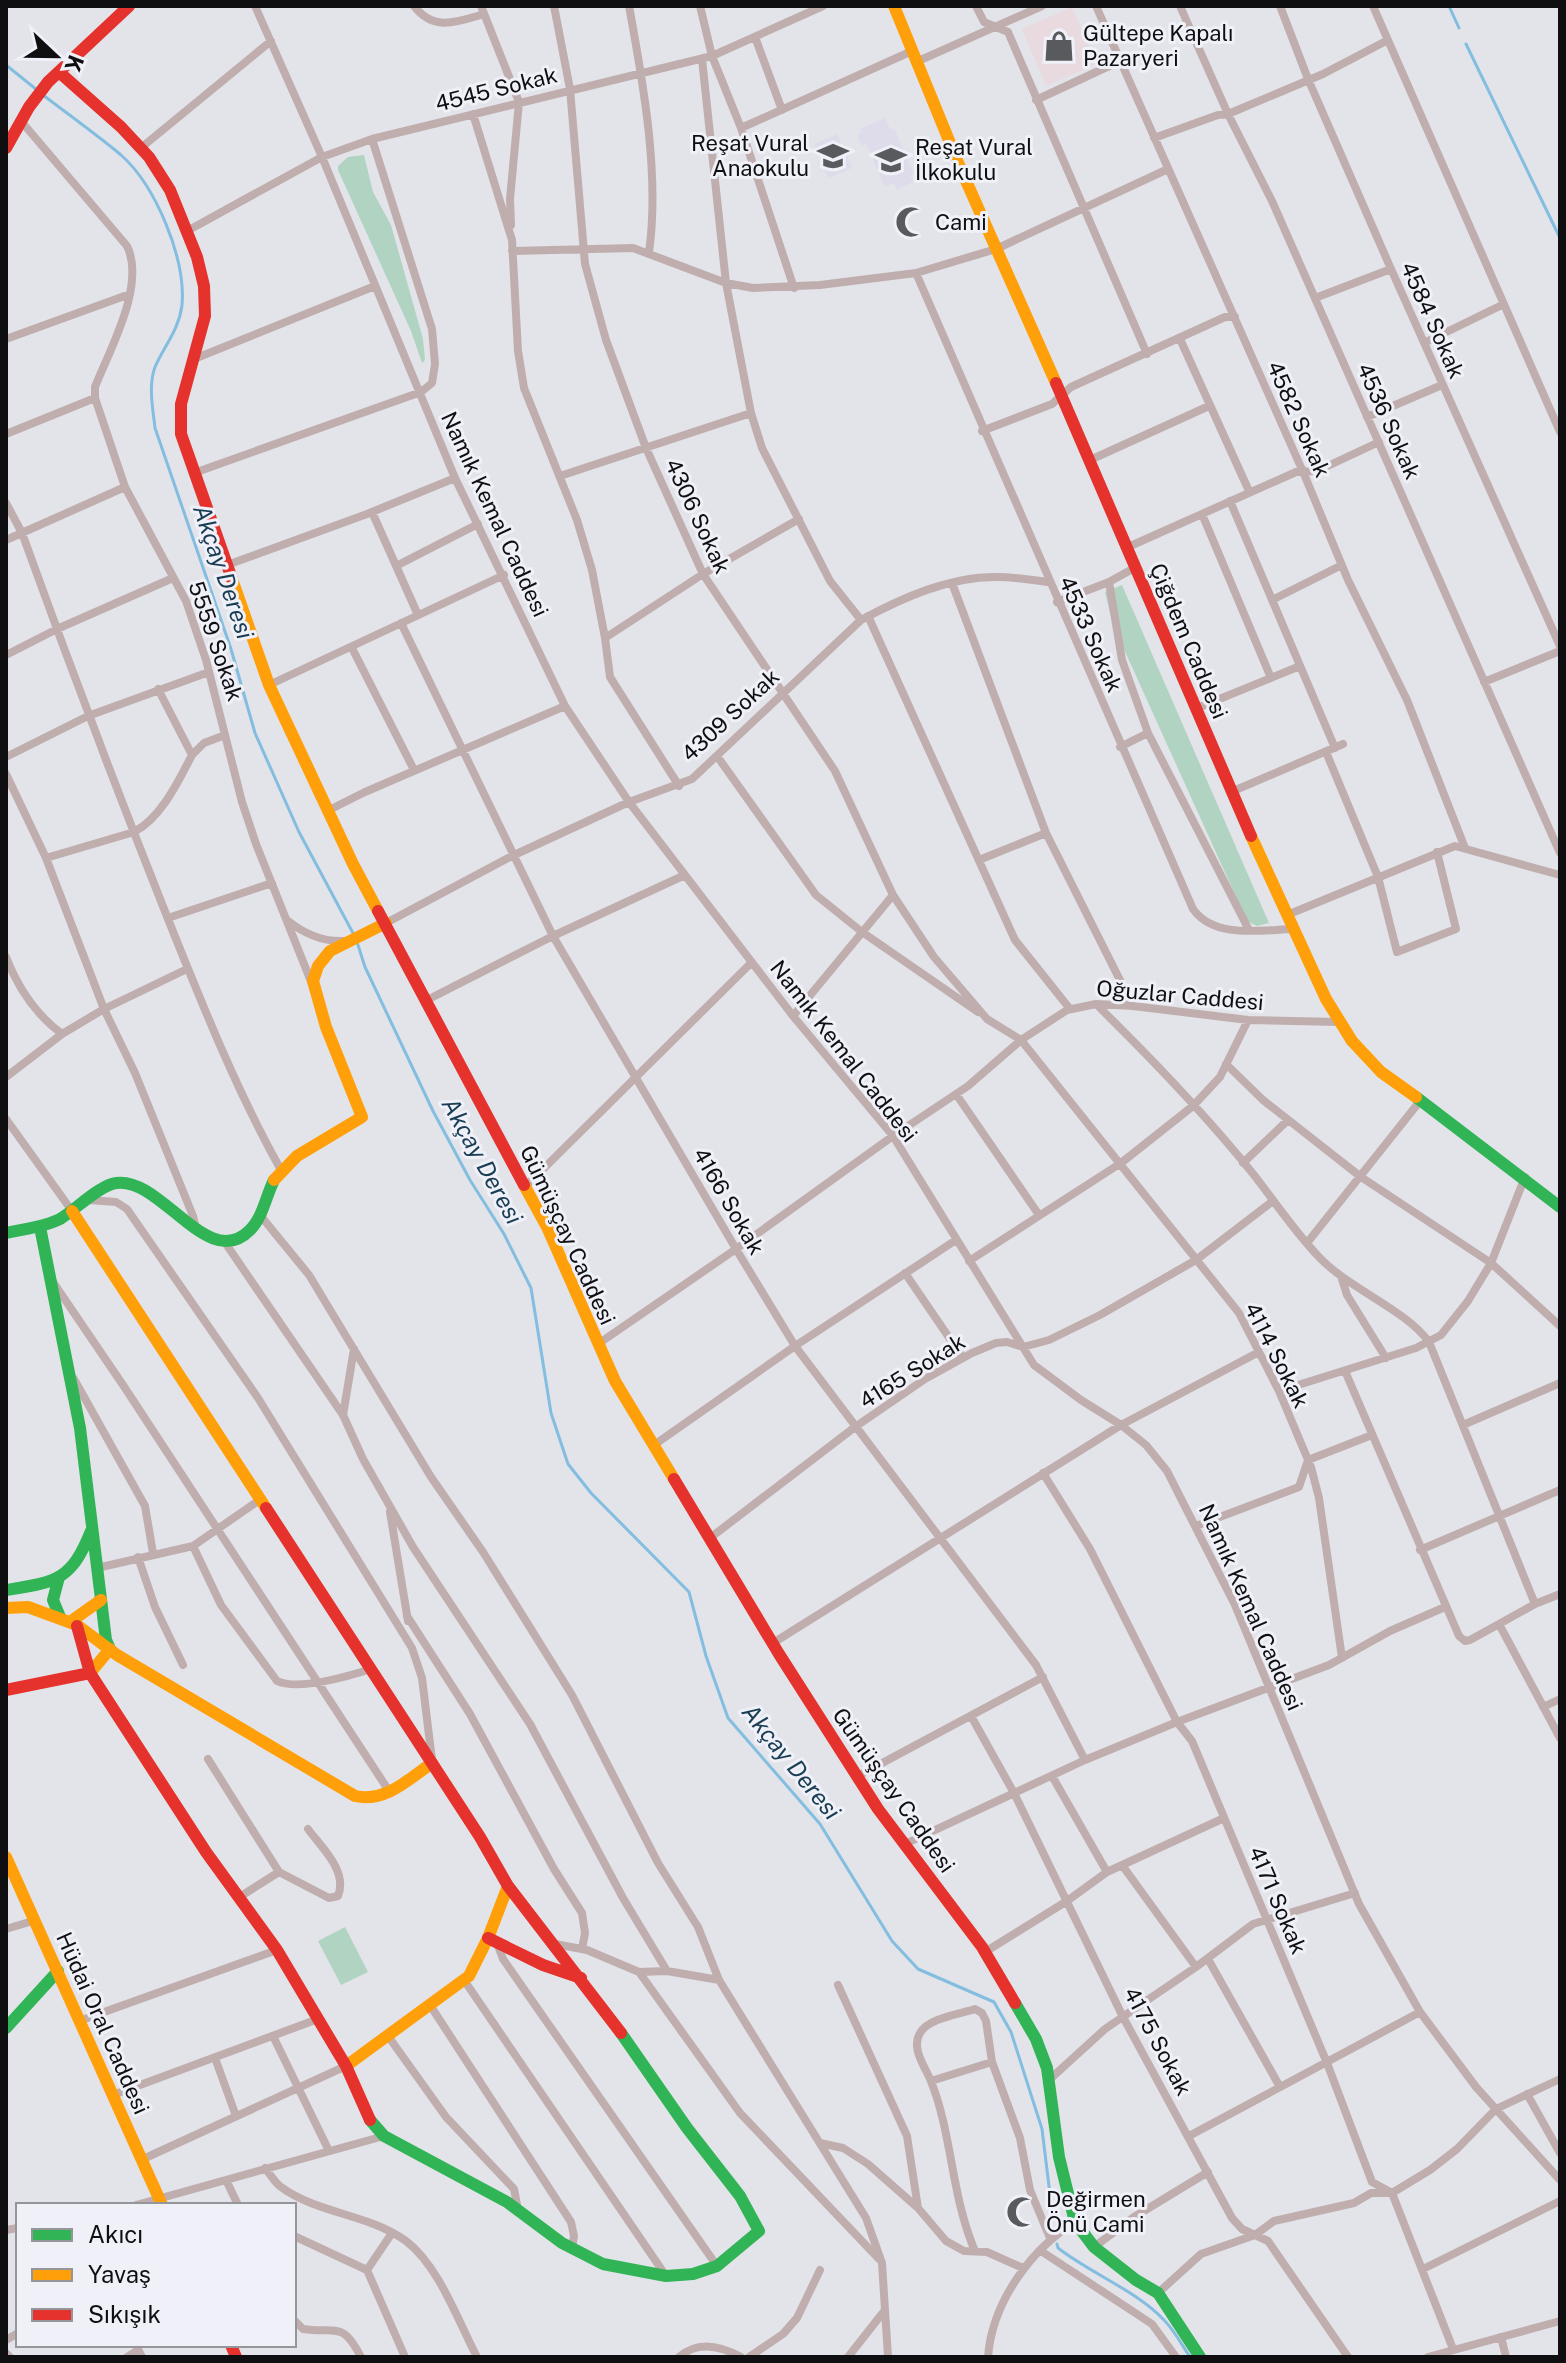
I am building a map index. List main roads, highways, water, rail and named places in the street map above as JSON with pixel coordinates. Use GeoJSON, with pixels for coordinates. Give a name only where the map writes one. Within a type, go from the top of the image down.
{"type":"FeatureCollection","features":[{"type":"Feature","properties":{"kind":"waterway"},"geometry":{"type":"LineString","coordinates":[[1449,6],[1459,28]]}},
{"type":"Feature","properties":{"kind":"waterway"},"geometry":{"type":"LineString","coordinates":[[1466,44],[1560,238]]}},
{"type":"Feature","properties":{"kind":"waterway","name":"Akçay Deresi"},"geometry":{"type":"LineString","coordinates":[[6,65],[37,90]]}},
{"type":"Feature","properties":{"kind":"waterway","name":"Akçay Deresi"},"geometry":{"type":"LineString","coordinates":[[43,95],[112,147],[134,168],[157,204],[174,245],[182,305],[178,322],[153,374],[155,428],[231,649],[255,733],[299,832],[354,935]]}},
{"type":"Feature","properties":{"kind":"waterway","name":"Akçay Deresi"},"geometry":{"type":"LineString","coordinates":[[357,942],[365,967],[433,1111],[470,1180],[504,1234],[531,1288],[551,1413],[568,1464],[591,1493],[689,1592],[706,1656],[728,1718],[820,1824],[892,1941],[918,1969],[994,2002],[1011,2032],[1042,2129],[1053,2219]]}},
{"type":"Feature","properties":{"kind":"waterway","name":"Akçay Deresi"},"geometry":{"type":"LineString","coordinates":[[1057,2244],[1071,2257],[1153,2310],[1171,2328],[1190,2357]]}},
{"type":"Feature","properties":{"kind":"place","name":"Gültepe Kapalı Pazaryeri"},"geometry":{"type":"Point","coordinates":[1059,46]}},
{"type":"Feature","properties":{"kind":"place","name":"Reşat Vural Anaokulu"},"geometry":{"type":"Point","coordinates":[833,156]}},
{"type":"Feature","properties":{"kind":"place","name":"Reşat Vural İlkokulu"},"geometry":{"type":"Point","coordinates":[891,160]}},
{"type":"Feature","properties":{"kind":"place","name":"Cami"},"geometry":{"type":"Point","coordinates":[911,222]}},
{"type":"Feature","properties":{"kind":"place","name":"Değirmen Önü Cami"},"geometry":{"type":"Point","coordinates":[1022,2212]}}]}
